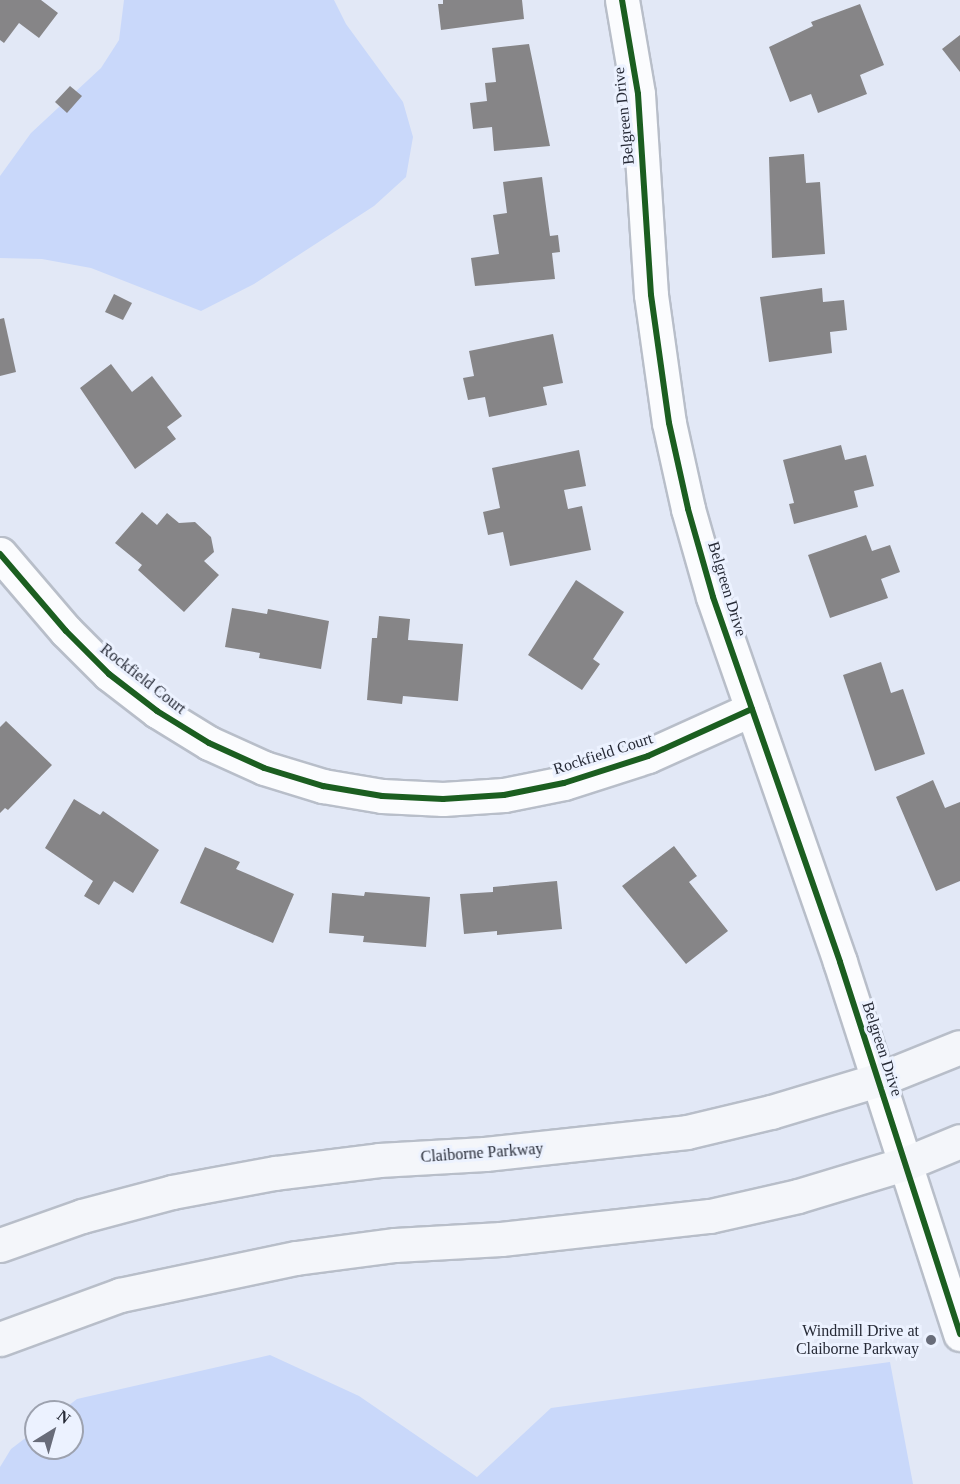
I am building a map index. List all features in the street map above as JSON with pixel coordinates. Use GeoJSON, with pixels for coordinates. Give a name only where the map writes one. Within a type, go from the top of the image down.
{"type":"FeatureCollection","features":[{"type":"Feature","properties":{"kind":"main road","name":"Claiborne Parkway"},"geometry":{"type":"LineString","coordinates":[[0,1245],[82,1216],[172,1192],[379,1160],[485,1154],[687,1132],[771,1112],[878,1080],[960,1047]]}},
{"type":"Feature","properties":{"kind":"main road"},"geometry":{"type":"LineString","coordinates":[[0,1339],[120,1295],[195,1276],[395,1245],[524,1237],[710,1216],[798,1196],[907,1163],[960,1141]]}},
{"type":"Feature","properties":{"kind":"street","name":"Belgreen Drive"},"geometry":{"type":"LineString","coordinates":[[622,0],[638,94],[651,295],[669,423],[707,575],[907,1163],[960,1334]]}},
{"type":"Feature","properties":{"kind":"street","name":"Rockfield Court"},"geometry":{"type":"LineString","coordinates":[[0,554],[66,631],[109,674],[157,711],[227,751],[323,786],[382,796],[444,799],[504,795],[564,783],[648,756],[752,708]]}},
{"type":"Feature","properties":{"kind":"shaded area"},"geometry":{"type":"Polygon","coordinates":[[[124,0],[334,0],[346,24],[403,102],[413,137],[406,177],[374,206],[254,284],[201,311],[91,268],[42,259],[0,258],[0,176],[31,133],[101,68],[119,40],[124,0]]]}},
{"type":"Feature","properties":{"kind":"shaded area"},"geometry":{"type":"Polygon","coordinates":[[[270,1355],[359,1396],[477,1477],[551,1408],[890,1362],[913,1484],[0,1484],[0,1467],[11,1449],[24,1439],[24,1460],[84,1460],[84,1400],[77,1399],[270,1355]]]}},
{"type":"Feature","properties":{"kind":"building"},"geometry":{"type":"Polygon","coordinates":[[[0,0],[41,0],[58,13],[39,38],[19,23],[4,43],[0,40],[0,0]]]}},
{"type":"Feature","properties":{"kind":"building"},"geometry":{"type":"Polygon","coordinates":[[[443,0],[522,0],[524,19],[441,30],[438,4],[443,4],[443,0]]]}},
{"type":"Feature","properties":{"kind":"building"},"geometry":{"type":"Polygon","coordinates":[[[860,4],[884,65],[860,75],[867,94],[818,113],[811,94],[790,102],[769,47],[813,26],[811,22],[860,4]]]}},
{"type":"Feature","properties":{"kind":"building"},"geometry":{"type":"Polygon","coordinates":[[[960,35],[960,72],[942,49],[960,35]]]}},
{"type":"Feature","properties":{"kind":"building"},"geometry":{"type":"Polygon","coordinates":[[[529,44],[550,146],[494,151],[492,127],[473,129],[470,103],[487,101],[485,83],[496,82],[492,48],[529,44]]]}},
{"type":"Feature","properties":{"kind":"building"},"geometry":{"type":"Polygon","coordinates":[[[70,86],[82,96],[67,113],[55,102],[70,86]]]}},
{"type":"Feature","properties":{"kind":"building"},"geometry":{"type":"Polygon","coordinates":[[[804,154],[806,183],[820,182],[825,254],[772,258],[769,157],[804,154]]]}},
{"type":"Feature","properties":{"kind":"building"},"geometry":{"type":"Polygon","coordinates":[[[542,177],[550,236],[558,235],[560,252],[552,253],[555,279],[475,286],[471,258],[499,254],[493,215],[507,213],[503,182],[542,177]]]}},
{"type":"Feature","properties":{"kind":"building"},"geometry":{"type":"Polygon","coordinates":[[[822,288],[823,302],[844,300],[847,330],[830,332],[832,353],[769,362],[760,297],[822,288]]]}},
{"type":"Feature","properties":{"kind":"building"},"geometry":{"type":"Polygon","coordinates":[[[114,294],[132,303],[123,320],[105,312],[114,294]]]}},
{"type":"Feature","properties":{"kind":"building"},"geometry":{"type":"Polygon","coordinates":[[[4,318],[16,372],[0,376],[0,319],[4,318]]]}},
{"type":"Feature","properties":{"kind":"building"},"geometry":{"type":"Polygon","coordinates":[[[553,334],[563,383],[543,387],[547,405],[489,417],[485,397],[468,400],[463,378],[474,376],[469,351],[553,334]]]}},
{"type":"Feature","properties":{"kind":"building"},"geometry":{"type":"Polygon","coordinates":[[[111,364],[132,392],[152,376],[182,416],[167,427],[176,439],[135,469],[80,388],[111,364]]]}},
{"type":"Feature","properties":{"kind":"building"},"geometry":{"type":"Polygon","coordinates":[[[841,445],[845,460],[866,455],[874,486],[854,491],[858,507],[794,524],[789,504],[794,503],[783,460],[841,445]]]}},
{"type":"Feature","properties":{"kind":"building"},"geometry":{"type":"Polygon","coordinates":[[[579,450],[586,486],[564,490],[568,509],[582,506],[591,550],[510,566],[503,532],[488,535],[483,512],[500,508],[492,468],[579,450]]]}},
{"type":"Feature","properties":{"kind":"building"},"geometry":{"type":"Polygon","coordinates":[[[142,512],[157,525],[167,513],[179,523],[195,522],[211,537],[214,552],[204,561],[219,575],[184,612],[138,570],[142,565],[115,543],[142,512]]]}},
{"type":"Feature","properties":{"kind":"building"},"geometry":{"type":"Polygon","coordinates":[[[866,535],[872,551],[890,545],[900,572],[881,579],[888,598],[830,618],[808,555],[866,535]]]}},
{"type":"Feature","properties":{"kind":"building"},"geometry":{"type":"Polygon","coordinates":[[[576,580],[624,612],[593,659],[600,664],[582,690],[528,655],[576,580]]]}},
{"type":"Feature","properties":{"kind":"building"},"geometry":{"type":"Polygon","coordinates":[[[232,608],[267,614],[268,609],[329,621],[321,669],[259,658],[260,653],[225,647],[232,608]]]}},
{"type":"Feature","properties":{"kind":"building"},"geometry":{"type":"Polygon","coordinates":[[[379,616],[410,619],[408,640],[463,644],[458,701],[403,696],[402,704],[367,700],[372,638],[377,638],[379,616]]]}},
{"type":"Feature","properties":{"kind":"building"},"geometry":{"type":"Polygon","coordinates":[[[881,662],[891,693],[903,689],[925,754],[875,771],[843,675],[881,662]]]}},
{"type":"Feature","properties":{"kind":"building"},"geometry":{"type":"Polygon","coordinates":[[[6,721],[52,765],[8,810],[5,808],[0,813],[0,727],[6,721]]]}},
{"type":"Feature","properties":{"kind":"building"},"geometry":{"type":"Polygon","coordinates":[[[933,780],[945,808],[960,802],[960,881],[936,891],[896,797],[933,780]]]}},
{"type":"Feature","properties":{"kind":"building"},"geometry":{"type":"Polygon","coordinates":[[[74,799],[100,815],[103,811],[159,850],[133,893],[114,881],[99,905],[84,896],[93,881],[45,848],[74,799]]]}},
{"type":"Feature","properties":{"kind":"building"},"geometry":{"type":"Polygon","coordinates":[[[674,846],[697,876],[689,882],[728,931],[686,964],[622,886],[674,846]]]}},
{"type":"Feature","properties":{"kind":"building"},"geometry":{"type":"Polygon","coordinates":[[[205,847],[240,862],[236,869],[294,894],[273,943],[180,903],[205,847]]]}},
{"type":"Feature","properties":{"kind":"building"},"geometry":{"type":"Polygon","coordinates":[[[557,881],[562,929],[497,935],[497,931],[464,934],[460,894],[493,892],[493,887],[557,881]]]}},
{"type":"Feature","properties":{"kind":"building"},"geometry":{"type":"Polygon","coordinates":[[[365,892],[430,897],[426,947],[363,942],[364,936],[329,933],[332,893],[364,896],[365,892]]]}},
{"type":"Feature","properties":{"kind":"cycle path"},"geometry":{"type":"LineString","coordinates":[[622,0],[638,94],[651,295],[669,423],[688,509],[713,597],[840,962],[960,1334]]}},
{"type":"Feature","properties":{"kind":"cycle path"},"geometry":{"type":"LineString","coordinates":[[0,554],[66,631],[109,674],[157,711],[209,743],[264,768],[323,786],[382,796],[443,799],[504,795],[564,783],[648,756],[752,709]]}},
{"type":"Feature","properties":{"kind":"place","name":"Windmill Drive at Claiborne Parkway"},"geometry":{"type":"Point","coordinates":[931,1340]}}]}
